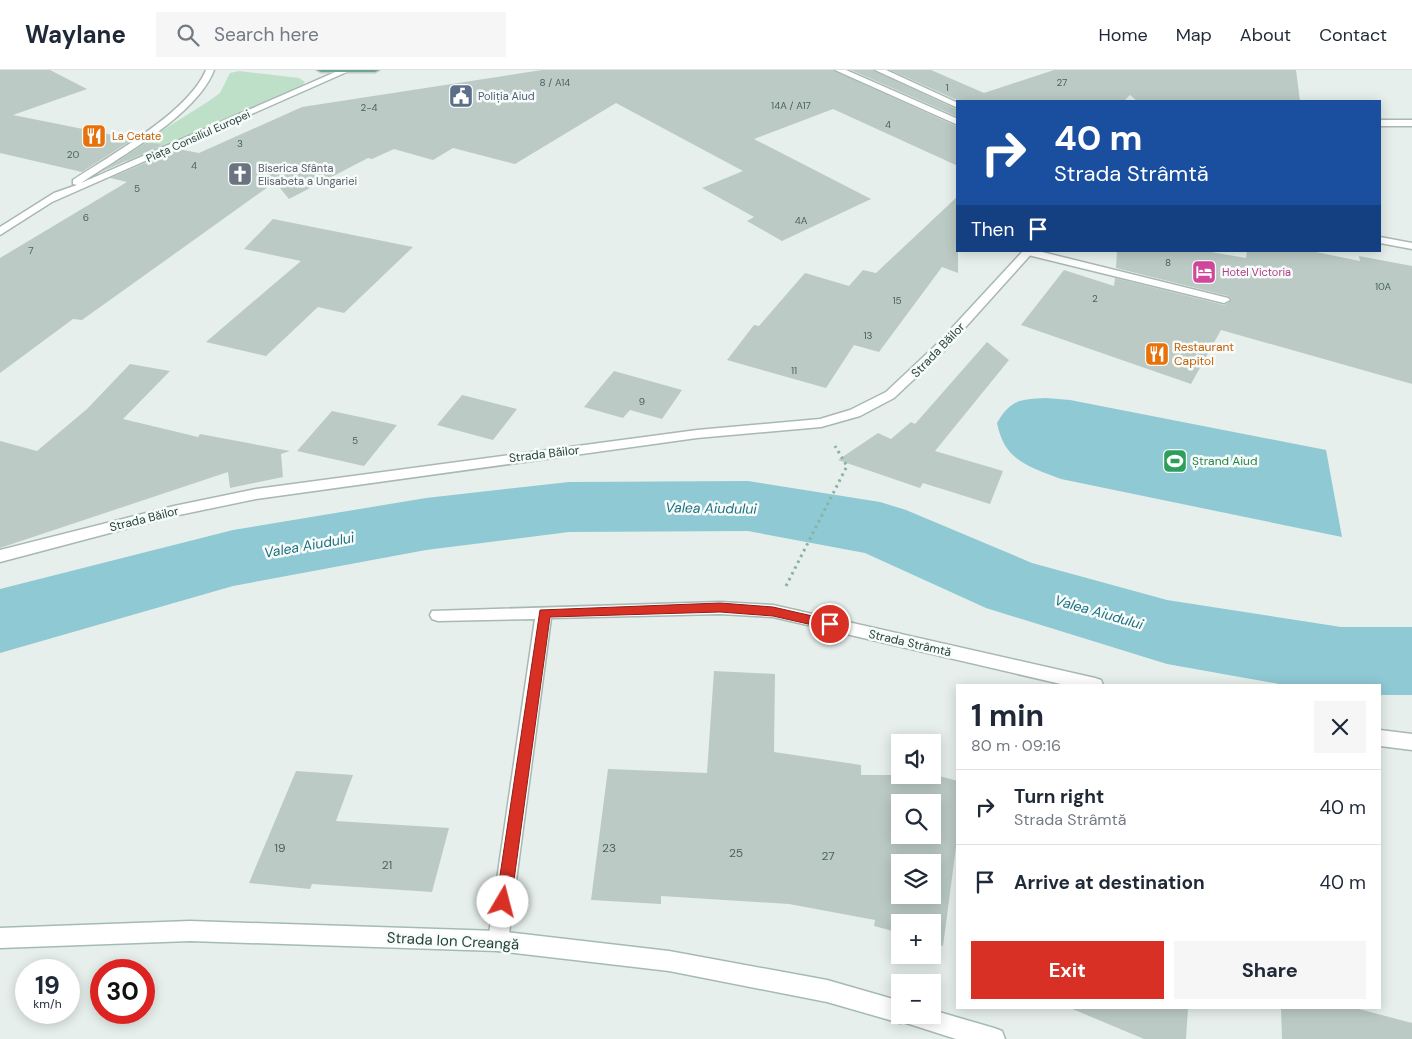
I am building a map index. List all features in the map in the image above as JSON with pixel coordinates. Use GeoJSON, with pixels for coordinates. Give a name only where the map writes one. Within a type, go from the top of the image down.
{"type":"FeatureCollection","features":[{"type":"Feature","properties":{"kind":"main road"},"geometry":{"type":"LineString","coordinates":[[321,70],[375,70]]}},
{"type":"Feature","properties":{"kind":"street","name":"Piața Consiliul Europei"},"geometry":{"type":"LineString","coordinates":[[0,232],[50,200],[180,110],[205,85],[210,70]]}},
{"type":"Feature","properties":{"kind":"street"},"geometry":{"type":"LineString","coordinates":[[839,70],[956,121]]}},
{"type":"Feature","properties":{"kind":"street"},"geometry":{"type":"LineString","coordinates":[[879,70],[956,105]]}},
{"type":"Feature","properties":{"kind":"street","name":"Piața Consiliul Europei"},"geometry":{"type":"LineString","coordinates":[[50,200],[345,71]]}},
{"type":"Feature","properties":{"kind":"street"},"geometry":{"type":"LineString","coordinates":[[1381,123],[1412,123]]}},
{"type":"Feature","properties":{"kind":"street"},"geometry":{"type":"LineString","coordinates":[[1381,240],[1412,246]]}},
{"type":"Feature","properties":{"kind":"street","name":"Strada Băilor"},"geometry":{"type":"LineString","coordinates":[[0,556],[174,511],[256,494],[697,434],[822,423],[855,413],[898,389],[941,347],[1027,252]]}},
{"type":"Feature","properties":{"kind":"street"},"geometry":{"type":"LineString","coordinates":[[1032,252],[1224,300]]}},
{"type":"Feature","properties":{"kind":"street","name":"Strada Strâmtă"},"geometry":{"type":"LineString","coordinates":[[438,615],[720,608],[773,611],[1091,684]]}},
{"type":"Feature","properties":{"kind":"street"},"geometry":{"type":"LineString","coordinates":[[498,941],[544,613]]}},
{"type":"Feature","properties":{"kind":"street"},"geometry":{"type":"LineString","coordinates":[[1381,738],[1412,742]]}},
{"type":"Feature","properties":{"kind":"street","name":"Strada Ion Creangă"},"geometry":{"type":"LineString","coordinates":[[0,938],[190,931],[498,941],[669,961],[827,991],[891,1009]]}},
{"type":"Feature","properties":{"kind":"street"},"geometry":{"type":"LineString","coordinates":[[941,1024],[994,1039]]}},
{"type":"Feature","properties":{"kind":"path"},"geometry":{"type":"LineString","coordinates":[[773,611],[847,466],[822,423]]}},
{"type":"Feature","properties":{"kind":"green space"},"geometry":{"type":"Polygon","coordinates":[[[239,71],[299,78],[305,82],[299,89],[129,162],[117,159],[209,101],[220,93],[230,73],[239,71]]]}},
{"type":"Feature","properties":{"kind":"water","name":"Ștrand Aiud"},"geometry":{"type":"Polygon","coordinates":[[[1046,398],[1070,400],[1326,450],[1342,537],[1061,479],[1028,466],[1005,446],[997,423],[1011,405],[1022,400],[1046,398]]]}},
{"type":"Feature","properties":{"kind":"building"},"geometry":{"type":"Polygon","coordinates":[[[0,70],[50,70],[87,89],[13,115],[133,139],[82,172],[0,153],[0,70]]]}},
{"type":"Feature","properties":{"kind":"building"},"geometry":{"type":"Polygon","coordinates":[[[542,70],[833,70],[956,126],[956,165],[833,109],[754,139],[871,199],[782,241],[747,221],[754,217],[702,188],[743,171],[616,103],[515,164],[453,148],[433,160],[394,149],[372,159],[368,158],[289,199],[275,182],[82,320],[73,319],[0,373],[0,258],[127,182],[110,178],[178,149],[199,153],[302,107],[542,70]]]}},
{"type":"Feature","properties":{"kind":"building"},"geometry":{"type":"Polygon","coordinates":[[[851,70],[873,70],[956,109],[956,116],[851,70]]]}},
{"type":"Feature","properties":{"kind":"building"},"geometry":{"type":"Polygon","coordinates":[[[890,70],[931,70],[984,93],[1054,70],[1296,70],[1300,100],[1136,100],[1130,95],[1125,100],[957,100],[890,70]]]}},
{"type":"Feature","properties":{"kind":"building"},"geometry":{"type":"Polygon","coordinates":[[[147,142],[162,145],[101,172],[137,149],[147,142]]]}},
{"type":"Feature","properties":{"kind":"building"},"geometry":{"type":"Polygon","coordinates":[[[956,198],[958,273],[942,267],[879,352],[854,345],[826,388],[727,360],[754,325],[759,326],[805,273],[849,286],[863,270],[876,273],[956,198]]]}},
{"type":"Feature","properties":{"kind":"building"},"geometry":{"type":"Polygon","coordinates":[[[273,219],[413,247],[344,313],[318,307],[266,356],[206,342],[301,261],[244,249],[273,219]]]}},
{"type":"Feature","properties":{"kind":"building"},"geometry":{"type":"Polygon","coordinates":[[[1117,252],[1211,252],[1246,258],[1247,252],[1316,252],[1360,261],[1359,256],[1412,266],[1412,384],[1221,330],[1191,384],[1021,325],[1064,270],[1114,286],[1115,278],[1224,305],[1232,300],[1228,296],[1116,268],[1117,252]]]}},
{"type":"Feature","properties":{"kind":"building"},"geometry":{"type":"Polygon","coordinates":[[[987,342],[1009,360],[935,451],[1003,471],[990,504],[923,483],[920,488],[838,460],[878,433],[891,439],[911,422],[915,424],[987,342]]]}},
{"type":"Feature","properties":{"kind":"building"},"geometry":{"type":"Polygon","coordinates":[[[130,364],[170,371],[123,419],[198,437],[200,434],[290,451],[281,454],[283,477],[230,488],[228,472],[0,548],[0,441],[37,451],[87,409],[130,364]]]}},
{"type":"Feature","properties":{"kind":"building"},"geometry":{"type":"Polygon","coordinates":[[[614,371],[682,390],[662,419],[630,410],[623,418],[584,407],[614,371]]]}},
{"type":"Feature","properties":{"kind":"building"},"geometry":{"type":"Polygon","coordinates":[[[462,395],[517,409],[493,440],[437,425],[462,395]]]}},
{"type":"Feature","properties":{"kind":"building"},"geometry":{"type":"Polygon","coordinates":[[[332,411],[397,425],[364,466],[297,451],[332,411]]]}},
{"type":"Feature","properties":{"kind":"building"},"geometry":{"type":"Polygon","coordinates":[[[714,671],[775,674],[774,752],[861,765],[861,775],[891,775],[891,784],[941,784],[941,777],[956,780],[956,847],[943,946],[941,945],[941,914],[891,914],[891,931],[874,926],[875,920],[789,904],[661,896],[661,904],[591,900],[608,769],[707,773],[714,671]]]}},
{"type":"Feature","properties":{"kind":"building"},"geometry":{"type":"Polygon","coordinates":[[[296,771],[353,775],[336,821],[449,828],[432,892],[312,884],[310,889],[249,883],[296,771]]]}},
{"type":"Feature","properties":{"kind":"building"},"geometry":{"type":"Polygon","coordinates":[[[1072,1009],[1188,1009],[1186,1039],[1144,1039],[1072,1009]]]}},
{"type":"Feature","properties":{"kind":"building"},"geometry":{"type":"Polygon","coordinates":[[[1281,1009],[1359,1009],[1412,1023],[1412,1039],[1282,1039],[1281,1009]]]}},
{"type":"Feature","properties":{"kind":"waterway","name":"Valea Aiudului"},"geometry":{"type":"LineString","coordinates":[[0,621],[233,558],[426,524],[569,507],[748,506],[880,529],[1013,587],[1167,632],[1341,661],[1412,661]]}},
{"type":"Feature","properties":{"kind":"place","name":"Poliția Aiud"},"geometry":{"type":"Point","coordinates":[461,96]}},
{"type":"Feature","properties":{"kind":"place","name":"La Cetate"},"geometry":{"type":"Point","coordinates":[94,136]}},
{"type":"Feature","properties":{"kind":"place","name":"Biserica Sfânta Elisabeta a Ungariei"},"geometry":{"type":"Point","coordinates":[240,174]}},
{"type":"Feature","properties":{"kind":"place","name":"Hotel Victoria"},"geometry":{"type":"Point","coordinates":[1204,272]}},
{"type":"Feature","properties":{"kind":"place","name":"Restaurant Capitol"},"geometry":{"type":"Point","coordinates":[1157,354]}},
{"type":"Feature","properties":{"kind":"place","name":"Ștrand Aiud"},"geometry":{"type":"Point","coordinates":[1175,461]}},
{"type":"Feature","properties":{"kind":"route"},"geometry":{"type":"LineString","coordinates":[[503,902],[544,613],[720,608],[773,611],[830,624]]}}]}
